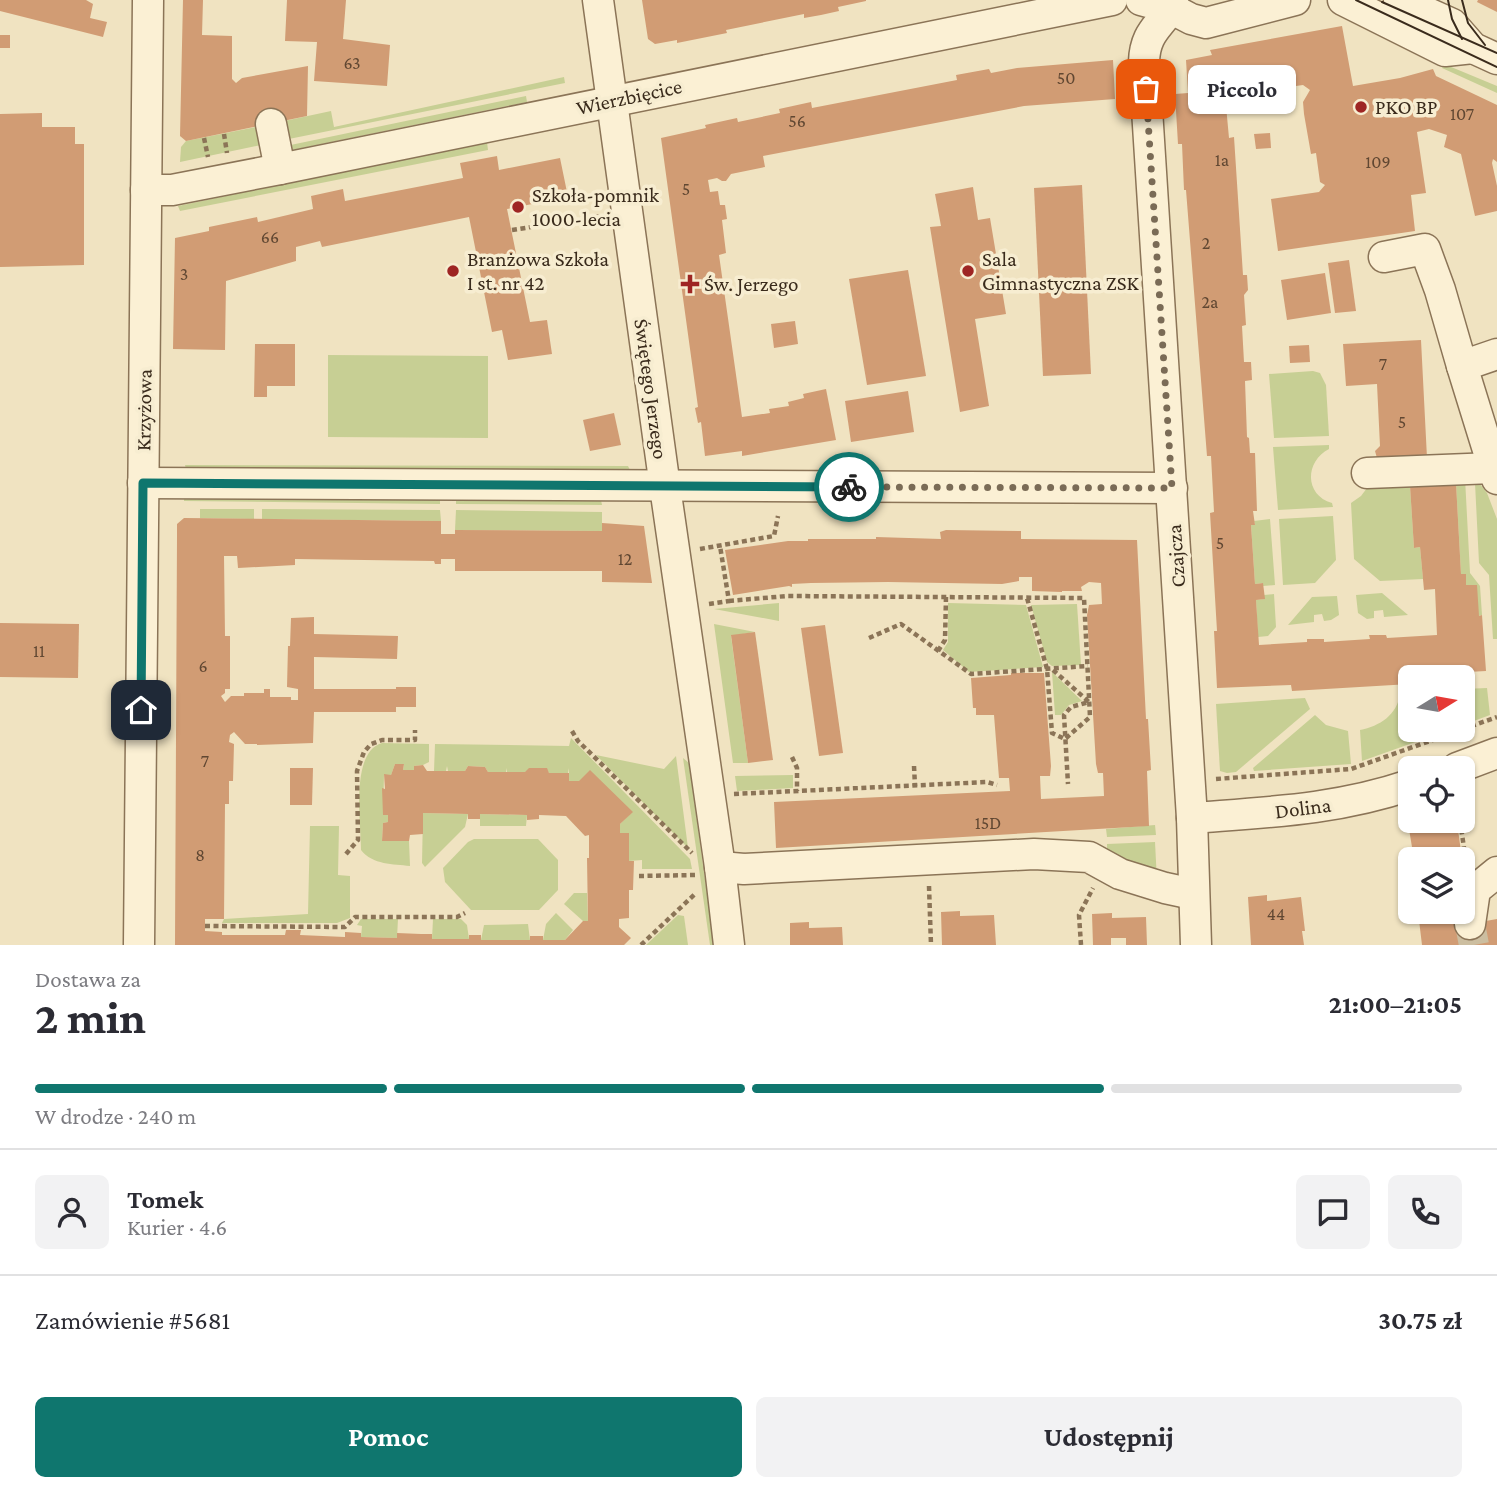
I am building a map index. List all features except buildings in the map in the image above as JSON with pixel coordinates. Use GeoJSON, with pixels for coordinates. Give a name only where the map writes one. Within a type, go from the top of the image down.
{"type":"FeatureCollection","features":[{"type":"Feature","properties":{"kind":"street","name":"Krzyżowa"},"geometry":{"type":"LineString","coordinates":[[139,945],[148,0]]}},
{"type":"Feature","properties":{"kind":"street","name":"Świętego Jerzego"},"geometry":{"type":"LineString","coordinates":[[598,0],[665,486],[708,871],[729,945]]}},
{"type":"Feature","properties":{"kind":"street","name":"Wierzbięcice"},"geometry":{"type":"LineString","coordinates":[[146,190],[172,190],[281,169],[1112,0]]}},
{"type":"Feature","properties":{"kind":"street"},"geometry":{"type":"LineString","coordinates":[[1141,0],[1172,4],[1191,19],[1213,22],[1295,0]]}},
{"type":"Feature","properties":{"kind":"street"},"geometry":{"type":"LineString","coordinates":[[1343,0],[1445,51],[1485,54]]}},
{"type":"Feature","properties":{"kind":"street"},"geometry":{"type":"LineString","coordinates":[[1399,0],[1452,24],[1485,54]]}},
{"type":"Feature","properties":{"kind":"street"},"geometry":{"type":"LineString","coordinates":[[1455,0],[1459,19],[1485,54]]}},
{"type":"Feature","properties":{"kind":"street","name":"Czajcza"},"geometry":{"type":"LineString","coordinates":[[1172,4],[1151,32],[1144,62],[1192,818],[1196,945]]}},
{"type":"Feature","properties":{"kind":"street"},"geometry":{"type":"LineString","coordinates":[[271,124],[281,169]]}},
{"type":"Feature","properties":{"kind":"street"},"geometry":{"type":"LineString","coordinates":[[1367,473],[1495,474],[1440,290],[1425,249],[1384,257]]}},
{"type":"Feature","properties":{"kind":"street"},"geometry":{"type":"LineString","coordinates":[[1462,366],[1497,354]]}},
{"type":"Feature","properties":{"kind":"street"},"geometry":{"type":"LineString","coordinates":[[143,483],[1172,488]]}},
{"type":"Feature","properties":{"kind":"street"},"geometry":{"type":"LineString","coordinates":[[1475,761],[1497,753]]}},
{"type":"Feature","properties":{"kind":"street","name":"Dolina"},"geometry":{"type":"LineString","coordinates":[[1192,818],[1311,809],[1375,797],[1398,789]]}},
{"type":"Feature","properties":{"kind":"street"},"geometry":{"type":"LineString","coordinates":[[708,871],[1034,854],[1089,857],[1119,874],[1193,894]]}},
{"type":"Feature","properties":{"kind":"street"},"geometry":{"type":"LineString","coordinates":[[1475,890],[1497,872]]}},
{"type":"Feature","properties":{"kind":"path"},"geometry":{"type":"LineString","coordinates":[[224,134],[228,156]]}},
{"type":"Feature","properties":{"kind":"path"},"geometry":{"type":"LineString","coordinates":[[204,138],[208,160]]}},
{"type":"Feature","properties":{"kind":"path"},"geometry":{"type":"LineString","coordinates":[[512,230],[601,216]]}},
{"type":"Feature","properties":{"kind":"path"},"geometry":{"type":"LineString","coordinates":[[699,549],[774,536],[778,516]]}},
{"type":"Feature","properties":{"kind":"path"},"geometry":{"type":"LineString","coordinates":[[720,546],[729,601]]}},
{"type":"Feature","properties":{"kind":"path"},"geometry":{"type":"LineString","coordinates":[[707,604],[787,596],[1084,598],[1090,717],[1065,739]]}},
{"type":"Feature","properties":{"kind":"path"},"geometry":{"type":"LineString","coordinates":[[938,651],[945,640],[946,597]]}},
{"type":"Feature","properties":{"kind":"path"},"geometry":{"type":"LineString","coordinates":[[1027,598],[1050,669],[1052,733],[1065,739]]}},
{"type":"Feature","properties":{"kind":"path"},"geometry":{"type":"LineString","coordinates":[[869,638],[901,624],[971,674],[1088,666]]}},
{"type":"Feature","properties":{"kind":"path"},"geometry":{"type":"LineString","coordinates":[[1050,669],[1089,702]]}},
{"type":"Feature","properties":{"kind":"path"},"geometry":{"type":"LineString","coordinates":[[1068,784],[1064,715],[1071,707],[1089,702]]}},
{"type":"Feature","properties":{"kind":"path"},"geometry":{"type":"LineString","coordinates":[[1475,725],[1497,717]]}},
{"type":"Feature","properties":{"kind":"path"},"geometry":{"type":"LineString","coordinates":[[346,855],[358,840],[357,771],[364,752],[371,744],[382,740],[415,740],[415,730]]}},
{"type":"Feature","properties":{"kind":"path"},"geometry":{"type":"LineString","coordinates":[[572,731],[578,741],[692,853]]}},
{"type":"Feature","properties":{"kind":"path"},"geometry":{"type":"LineString","coordinates":[[1212,779],[1351,769],[1426,742]]}},
{"type":"Feature","properties":{"kind":"path"},"geometry":{"type":"LineString","coordinates":[[792,757],[797,768],[797,791]]}},
{"type":"Feature","properties":{"kind":"path"},"geometry":{"type":"LineString","coordinates":[[914,766],[915,786]]}},
{"type":"Feature","properties":{"kind":"path"},"geometry":{"type":"LineString","coordinates":[[733,794],[987,782],[997,785]]}},
{"type":"Feature","properties":{"kind":"path"},"geometry":{"type":"LineString","coordinates":[[928,859],[931,945]]}},
{"type":"Feature","properties":{"kind":"path"},"geometry":{"type":"LineString","coordinates":[[639,876],[708,871]]}},
{"type":"Feature","properties":{"kind":"path"},"geometry":{"type":"LineString","coordinates":[[641,945],[697,892]]}},
{"type":"Feature","properties":{"kind":"path"},"geometry":{"type":"LineString","coordinates":[[205,926],[345,927],[355,917],[457,917],[465,913]]}},
{"type":"Feature","properties":{"kind":"green space"},"geometry":{"type":"Polygon","coordinates":[[[1444,64],[1497,86],[1497,93],[1442,68],[1444,64]]]}},
{"type":"Feature","properties":{"kind":"green space"},"geometry":{"type":"Polygon","coordinates":[[[564,77],[565,83],[279,141],[275,123],[331,111],[334,127],[564,77]]]}},
{"type":"Feature","properties":{"kind":"green space"},"geometry":{"type":"Polygon","coordinates":[[[526,96],[527,102],[282,152],[281,147],[526,96]]]}},
{"type":"Feature","properties":{"kind":"green space"},"geometry":{"type":"Polygon","coordinates":[[[266,125],[270,143],[180,162],[181,147],[186,141],[266,125]]]}},
{"type":"Feature","properties":{"kind":"green space"},"geometry":{"type":"Polygon","coordinates":[[[487,142],[488,150],[180,211],[178,206],[487,142]]]}},
{"type":"Feature","properties":{"kind":"green space"},"geometry":{"type":"Polygon","coordinates":[[[328,355],[488,356],[488,438],[328,437],[328,355]]]}},
{"type":"Feature","properties":{"kind":"green space"},"geometry":{"type":"Polygon","coordinates":[[[1313,371],[1320,373],[1326,385],[1329,436],[1274,438],[1269,374],[1313,371]]]}},
{"type":"Feature","properties":{"kind":"green space"},"geometry":{"type":"Polygon","coordinates":[[[1329,445],[1329,449],[1315,461],[1311,477],[1316,493],[1332,503],[1333,507],[1278,510],[1273,447],[1329,445]]]}},
{"type":"Feature","properties":{"kind":"green space"},"geometry":{"type":"Polygon","coordinates":[[[185,465],[628,466],[631,472],[186,469],[185,465]]]}},
{"type":"Feature","properties":{"kind":"green space"},"geometry":{"type":"Polygon","coordinates":[[[1465,478],[1470,573],[1480,586],[1482,615],[1479,616],[1466,585],[1466,574],[1461,574],[1456,483],[1410,486],[1414,548],[1420,547],[1423,579],[1380,581],[1354,559],[1351,503],[1367,488],[1465,478]]]}},
{"type":"Feature","properties":{"kind":"green space"},"geometry":{"type":"Polygon","coordinates":[[[1475,483],[1480,484],[1487,493],[1497,519],[1497,639],[1493,639],[1489,575],[1479,563],[1475,483]]]}},
{"type":"Feature","properties":{"kind":"green space"},"geometry":{"type":"Polygon","coordinates":[[[440,499],[440,504],[184,501],[440,499]]]}},
{"type":"Feature","properties":{"kind":"green space"},"geometry":{"type":"Polygon","coordinates":[[[456,499],[601,500],[602,505],[456,504],[456,499]]]}},
{"type":"Feature","properties":{"kind":"green space"},"geometry":{"type":"Polygon","coordinates":[[[200,509],[254,509],[254,519],[200,518],[200,509]]]}},
{"type":"Feature","properties":{"kind":"green space"},"geometry":{"type":"Polygon","coordinates":[[[262,509],[440,510],[441,521],[262,519],[262,509]]]}},
{"type":"Feature","properties":{"kind":"green space"},"geometry":{"type":"Polygon","coordinates":[[[456,510],[602,512],[602,531],[455,530],[456,510]]]}},
{"type":"Feature","properties":{"kind":"green space"},"geometry":{"type":"Polygon","coordinates":[[[1333,516],[1336,560],[1315,583],[1283,585],[1279,519],[1333,516]]]}},
{"type":"Feature","properties":{"kind":"green space"},"geometry":{"type":"Polygon","coordinates":[[[1270,519],[1275,585],[1263,586],[1263,583],[1255,584],[1251,525],[1255,525],[1254,521],[1270,519]]]}},
{"type":"Feature","properties":{"kind":"green space"},"geometry":{"type":"Polygon","coordinates":[[[1382,593],[1408,615],[1384,617],[1383,610],[1374,611],[1374,618],[1367,619],[1358,613],[1356,595],[1382,593]]]}},
{"type":"Feature","properties":{"kind":"green space"},"geometry":{"type":"Polygon","coordinates":[[[1274,594],[1276,627],[1268,636],[1258,637],[1256,600],[1264,599],[1264,595],[1274,594]]]}},
{"type":"Feature","properties":{"kind":"green space"},"geometry":{"type":"Polygon","coordinates":[[[1337,596],[1339,615],[1331,620],[1324,621],[1322,614],[1314,615],[1314,622],[1288,625],[1312,597],[1337,596]]]}},
{"type":"Feature","properties":{"kind":"green space"},"geometry":{"type":"Polygon","coordinates":[[[779,603],[779,621],[714,609],[779,603]]]}},
{"type":"Feature","properties":{"kind":"green space"},"geometry":{"type":"Polygon","coordinates":[[[948,603],[1026,605],[1043,667],[969,672],[943,650],[948,642],[948,603]]]}},
{"type":"Feature","properties":{"kind":"green space"},"geometry":{"type":"Polygon","coordinates":[[[1077,604],[1081,665],[1052,666],[1047,662],[1031,605],[1077,604]]]}},
{"type":"Feature","properties":{"kind":"green space"},"geometry":{"type":"Polygon","coordinates":[[[714,624],[755,632],[731,636],[748,763],[733,763],[714,624]]]}},
{"type":"Feature","properties":{"kind":"green space"},"geometry":{"type":"Polygon","coordinates":[[[1052,672],[1082,701],[1069,705],[1061,715],[1055,715],[1052,672]]]}},
{"type":"Feature","properties":{"kind":"green space"},"geometry":{"type":"Polygon","coordinates":[[[1475,688],[1487,688],[1490,715],[1475,721],[1475,688]]]}},
{"type":"Feature","properties":{"kind":"green space"},"geometry":{"type":"Polygon","coordinates":[[[1305,698],[1310,709],[1236,772],[1220,771],[1216,704],[1305,698]]]}},
{"type":"Feature","properties":{"kind":"green space"},"geometry":{"type":"Polygon","coordinates":[[[1398,701],[1398,742],[1415,742],[1362,761],[1360,730],[1374,726],[1395,708],[1398,701]]]}},
{"type":"Feature","properties":{"kind":"green space"},"geometry":{"type":"Polygon","coordinates":[[[1315,715],[1326,725],[1348,731],[1351,764],[1254,771],[1253,768],[1315,715]]]}},
{"type":"Feature","properties":{"kind":"green space"},"geometry":{"type":"Polygon","coordinates":[[[571,738],[690,859],[692,869],[642,869],[642,860],[629,861],[629,833],[620,833],[620,824],[632,812],[579,781],[569,781],[569,768],[568,773],[549,773],[546,768],[507,772],[507,768],[506,772],[488,772],[485,767],[468,766],[465,771],[448,771],[447,766],[446,771],[434,771],[435,744],[569,746],[571,738]]]}},
{"type":"Feature","properties":{"kind":"green space"},"geometry":{"type":"Polygon","coordinates":[[[382,743],[429,744],[429,762],[414,766],[414,770],[403,770],[404,764],[395,764],[391,775],[384,775],[383,815],[388,815],[388,822],[383,823],[382,841],[409,841],[410,866],[377,861],[361,850],[361,774],[372,749],[382,743]]]}},
{"type":"Feature","properties":{"kind":"green space"},"geometry":{"type":"Polygon","coordinates":[[[596,755],[664,769],[676,756],[688,848],[596,755]]]}},
{"type":"Feature","properties":{"kind":"green space"},"geometry":{"type":"Polygon","coordinates":[[[683,758],[689,763],[714,945],[710,945],[683,758]]]}},
{"type":"Feature","properties":{"kind":"green space"},"geometry":{"type":"Polygon","coordinates":[[[793,775],[793,788],[737,791],[735,776],[793,775]]]}},
{"type":"Feature","properties":{"kind":"green space"},"geometry":{"type":"Polygon","coordinates":[[[423,813],[468,814],[465,827],[425,867],[422,863],[423,813]]]}},
{"type":"Feature","properties":{"kind":"green space"},"geometry":{"type":"Polygon","coordinates":[[[480,814],[527,815],[526,826],[480,826],[480,814]]]}},
{"type":"Feature","properties":{"kind":"green space"},"geometry":{"type":"Polygon","coordinates":[[[1155,825],[1156,835],[1107,837],[1106,829],[1155,825]]]}},
{"type":"Feature","properties":{"kind":"green space"},"geometry":{"type":"Polygon","coordinates":[[[310,826],[339,826],[338,875],[350,876],[350,918],[337,923],[222,923],[224,919],[308,914],[310,826]]]}},
{"type":"Feature","properties":{"kind":"green space"},"geometry":{"type":"Polygon","coordinates":[[[474,839],[538,839],[558,860],[558,890],[539,910],[471,910],[445,882],[443,868],[474,839]]]}},
{"type":"Feature","properties":{"kind":"green space"},"geometry":{"type":"Polygon","coordinates":[[[1155,842],[1157,881],[1107,854],[1107,844],[1155,842]]]}},
{"type":"Feature","properties":{"kind":"green space"},"geometry":{"type":"Polygon","coordinates":[[[574,893],[587,893],[588,921],[583,921],[564,904],[574,893]]]}},
{"type":"Feature","properties":{"kind":"green space"},"geometry":{"type":"Polygon","coordinates":[[[556,913],[573,930],[565,940],[543,940],[546,924],[556,913]]]}},
{"type":"Feature","properties":{"kind":"green space"},"geometry":{"type":"Polygon","coordinates":[[[678,915],[684,916],[688,945],[646,945],[678,915]]]}},
{"type":"Feature","properties":{"kind":"green space"},"geometry":{"type":"Polygon","coordinates":[[[361,919],[398,919],[397,938],[361,937],[362,926],[357,925],[361,919]]]}},
{"type":"Feature","properties":{"kind":"green space"},"geometry":{"type":"Polygon","coordinates":[[[433,919],[461,919],[467,925],[469,939],[432,939],[433,919]]]}},
{"type":"Feature","properties":{"kind":"green space"},"geometry":{"type":"Polygon","coordinates":[[[528,924],[530,940],[481,940],[484,925],[528,924]]]}},
{"type":"Feature","properties":{"kind":"tunnel"},"geometry":{"type":"LineString","coordinates":[[1470,924],[1474,945]]}},
{"type":"Feature","properties":{"kind":"tram line"},"geometry":{"type":"LineString","coordinates":[[1356,0],[1497,67]]}},
{"type":"Feature","properties":{"kind":"tram line"},"geometry":{"type":"LineString","coordinates":[[1448,0],[1452,19],[1462,39]]}},
{"type":"Feature","properties":{"kind":"tram line"},"geometry":{"type":"LineString","coordinates":[[1462,0],[1468,23],[1485,45]]}},
{"type":"Feature","properties":{"kind":"tram line"},"geometry":{"type":"LineString","coordinates":[[1382,2],[1497,53]]}},
{"type":"Feature","properties":{"kind":"way so far"},"geometry":{"type":"LineString","coordinates":[[849,487],[1172,488],[1146,89]]}},
{"type":"Feature","properties":{"kind":"place","name":"Piccolo"},"geometry":{"type":"Point","coordinates":[1146,89]}},
{"type":"Feature","properties":{"kind":"place","name":"PKO BP"},"geometry":{"type":"Point","coordinates":[1361,107]}},
{"type":"Feature","properties":{"kind":"place","name":"Szkoła-pomnik 1000-lecia"},"geometry":{"type":"Point","coordinates":[518,207]}},
{"type":"Feature","properties":{"kind":"place","name":"Branżowa Szkoła I st. nr 42"},"geometry":{"type":"Point","coordinates":[453,271]}},
{"type":"Feature","properties":{"kind":"place","name":"Sala Gimnastyczna ZSK"},"geometry":{"type":"Point","coordinates":[968,271]}},
{"type":"Feature","properties":{"kind":"place","name":"Św. Jerzego"},"geometry":{"type":"Point","coordinates":[690,284]}},
{"type":"Feature","properties":{"kind":"route"},"geometry":{"type":"LineString","coordinates":[[141,710],[143,483],[849,487]]}}]}
